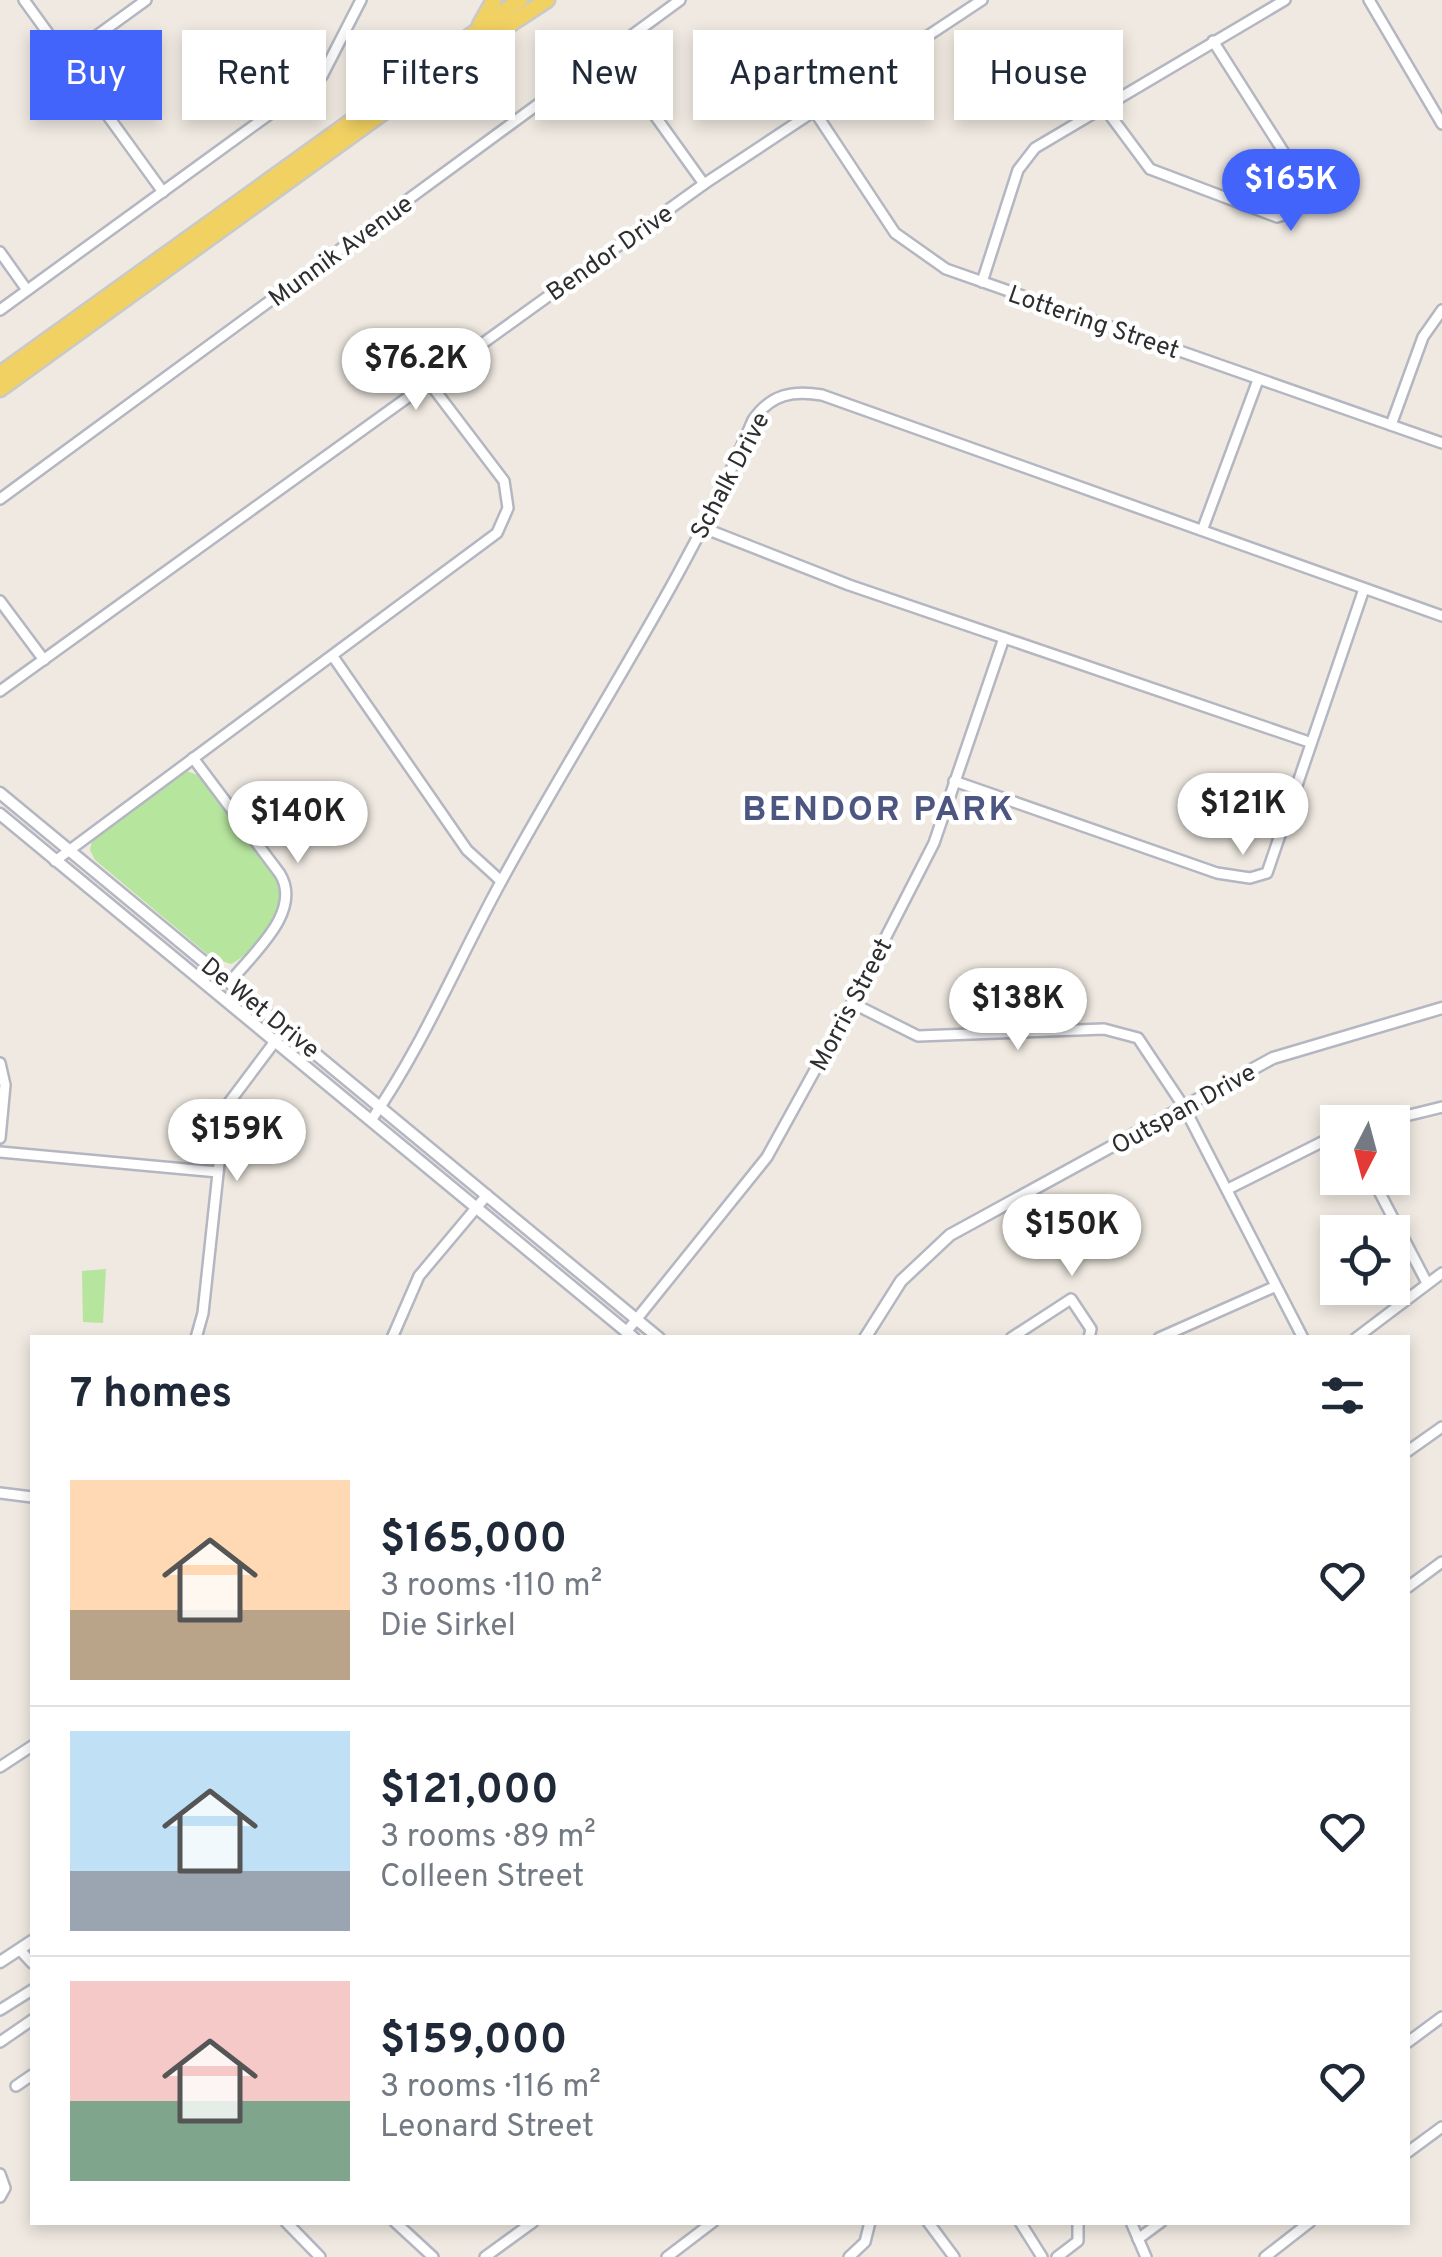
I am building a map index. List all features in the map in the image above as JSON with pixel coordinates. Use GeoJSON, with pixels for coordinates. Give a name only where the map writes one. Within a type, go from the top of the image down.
{"type":"FeatureCollection","features":[{"type":"Feature","properties":{"kind":"main road"},"geometry":{"type":"LineString","coordinates":[[476,30],[494,0]]}},
{"type":"Feature","properties":{"kind":"main road"},"geometry":{"type":"LineString","coordinates":[[479,30],[519,5],[547,0]]}},
{"type":"Feature","properties":{"kind":"main road"},"geometry":{"type":"LineString","coordinates":[[0,390],[456,60],[519,5]]}},
{"type":"Feature","properties":{"kind":"main road"},"geometry":{"type":"LineString","coordinates":[[0,374],[353,120]]}},
{"type":"Feature","properties":{"kind":"street"},"geometry":{"type":"LineString","coordinates":[[24,0],[46,30]]}},
{"type":"Feature","properties":{"kind":"street"},"geometry":{"type":"LineString","coordinates":[[105,30],[146,0]]}},
{"type":"Feature","properties":{"kind":"street"},"geometry":{"type":"LineString","coordinates":[[0,310],[322,76],[361,0]]}},
{"type":"Feature","properties":{"kind":"street","name":"Munnik Avenue"},"geometry":{"type":"LineString","coordinates":[[640,30],[680,0]]}},
{"type":"Feature","properties":{"kind":"street","name":"Bendor Drive"},"geometry":{"type":"LineString","coordinates":[[934,31],[982,0]]}},
{"type":"Feature","properties":{"kind":"street"},"geometry":{"type":"LineString","coordinates":[[1123,95],[1285,0]]}},
{"type":"Feature","properties":{"kind":"street"},"geometry":{"type":"LineString","coordinates":[[1369,0],[1442,124]]}},
{"type":"Feature","properties":{"kind":"street"},"geometry":{"type":"LineString","coordinates":[[1114,120],[1150,169],[1250,209],[1277,216],[1294,212],[1304,200],[1302,181],[1213,41]]}},
{"type":"Feature","properties":{"kind":"street","name":"Munnik Avenue"},"geometry":{"type":"LineString","coordinates":[[0,499],[535,108]]}},
{"type":"Feature","properties":{"kind":"street"},"geometry":{"type":"LineString","coordinates":[[111,120],[163,192]]}},
{"type":"Feature","properties":{"kind":"street"},"geometry":{"type":"LineString","coordinates":[[658,120],[704,184]]}},
{"type":"Feature","properties":{"kind":"street","name":"Bendor Drive"},"geometry":{"type":"LineString","coordinates":[[0,691],[797,120]]}},
{"type":"Feature","properties":{"kind":"street","name":"Lottering Street"},"geometry":{"type":"LineString","coordinates":[[820,120],[895,234],[946,270],[1442,443]]}},
{"type":"Feature","properties":{"kind":"street"},"geometry":{"type":"LineString","coordinates":[[982,282],[1022,160],[1049,138],[1081,120]]}},
{"type":"Feature","properties":{"kind":"street"},"geometry":{"type":"LineString","coordinates":[[0,252],[27,290]]}},
{"type":"Feature","properties":{"kind":"street"},"geometry":{"type":"LineString","coordinates":[[1391,425],[1422,338],[1442,310]]}},
{"type":"Feature","properties":{"kind":"street"},"geometry":{"type":"LineString","coordinates":[[1203,528],[1258,380]]}},
{"type":"Feature","properties":{"kind":"street"},"geometry":{"type":"LineString","coordinates":[[55,861],[478,549],[505,519],[509,493],[504,481],[428,381]]}},
{"type":"Feature","properties":{"kind":"street","name":"Schalk Drive"},"geometry":{"type":"LineString","coordinates":[[372,1119],[458,972],[501,882],[701,527],[762,406],[801,392],[822,395],[1442,616]]}},
{"type":"Feature","properties":{"kind":"street"},"geometry":{"type":"LineString","coordinates":[[701,527],[849,585],[1309,742]]}},
{"type":"Feature","properties":{"kind":"street"},"geometry":{"type":"LineString","coordinates":[[954,781],[1216,873],[1250,878],[1271,868],[1309,742],[1364,589]]}},
{"type":"Feature","properties":{"kind":"street"},"geometry":{"type":"LineString","coordinates":[[0,601],[44,660]]}},
{"type":"Feature","properties":{"kind":"street","name":"Morris Street"},"geometry":{"type":"LineString","coordinates":[[630,1334],[637,1320],[767,1158],[852,1003],[934,843],[1004,638]]}},
{"type":"Feature","properties":{"kind":"street"},"geometry":{"type":"LineString","coordinates":[[334,658],[467,850],[501,882]]}},
{"type":"Feature","properties":{"kind":"street"},"geometry":{"type":"LineString","coordinates":[[193,758],[280,874],[287,892],[282,916],[230,982]]}},
{"type":"Feature","properties":{"kind":"street","name":"De Wet Drive"},"geometry":{"type":"LineString","coordinates":[[0,794],[655,1335]]}},
{"type":"Feature","properties":{"kind":"street","name":"De Wet Drive"},"geometry":{"type":"LineString","coordinates":[[0,814],[630,1334]]}},
{"type":"Feature","properties":{"kind":"street"},"geometry":{"type":"LineString","coordinates":[[852,1003],[899,1030],[940,1038],[1104,1028],[1126,1032],[1146,1045],[1228,1189],[1301,1335]]}},
{"type":"Feature","properties":{"kind":"street","name":"Outspan Drive"},"geometry":{"type":"LineString","coordinates":[[867,1335],[901,1280],[950,1235],[1283,1054],[1442,1008]]}},
{"type":"Feature","properties":{"kind":"street"},"geometry":{"type":"LineString","coordinates":[[197,1335],[204,1313],[225,1108],[285,1028]]}},
{"type":"Feature","properties":{"kind":"street"},"geometry":{"type":"LineString","coordinates":[[0,1062],[5,1085],[0,1138]]}},
{"type":"Feature","properties":{"kind":"street"},"geometry":{"type":"LineString","coordinates":[[1410,1115],[1442,1107]]}},
{"type":"Feature","properties":{"kind":"street"},"geometry":{"type":"LineString","coordinates":[[1228,1189],[1320,1143]]}},
{"type":"Feature","properties":{"kind":"street"},"geometry":{"type":"LineString","coordinates":[[0,1152],[218,1172]]}},
{"type":"Feature","properties":{"kind":"street"},"geometry":{"type":"LineString","coordinates":[[393,1335],[419,1276],[487,1195]]}},
{"type":"Feature","properties":{"kind":"street"},"geometry":{"type":"LineString","coordinates":[[1381,1195],[1427,1283]]}},
{"type":"Feature","properties":{"kind":"street"},"geometry":{"type":"LineString","coordinates":[[1360,1335],[1442,1273]]}},
{"type":"Feature","properties":{"kind":"street"},"geometry":{"type":"LineString","coordinates":[[1167,1335],[1274,1287]]}},
{"type":"Feature","properties":{"kind":"street"},"geometry":{"type":"LineString","coordinates":[[1026,1334],[1072,1298],[1090,1335]]}},
{"type":"Feature","properties":{"kind":"street"},"geometry":{"type":"LineString","coordinates":[[1410,1450],[1442,1427]]}},
{"type":"Feature","properties":{"kind":"street"},"geometry":{"type":"LineString","coordinates":[[0,1493],[30,1496]]}},
{"type":"Feature","properties":{"kind":"street"},"geometry":{"type":"LineString","coordinates":[[1410,1586],[1442,1562]]}},
{"type":"Feature","properties":{"kind":"street"},"geometry":{"type":"LineString","coordinates":[[0,1767],[30,1747]]}},
{"type":"Feature","properties":{"kind":"street"},"geometry":{"type":"LineString","coordinates":[[0,1962],[30,1942]]}},
{"type":"Feature","properties":{"kind":"street"},"geometry":{"type":"LineString","coordinates":[[20,1950],[30,1960]]}},
{"type":"Feature","properties":{"kind":"street"},"geometry":{"type":"LineString","coordinates":[[0,2010],[30,1991]]}},
{"type":"Feature","properties":{"kind":"street"},"geometry":{"type":"LineString","coordinates":[[1410,2041],[1442,2017]]}},
{"type":"Feature","properties":{"kind":"street"},"geometry":{"type":"LineString","coordinates":[[0,2042],[30,2021]]}},
{"type":"Feature","properties":{"kind":"street"},"geometry":{"type":"LineString","coordinates":[[16,2086],[30,2076]]}},
{"type":"Feature","properties":{"kind":"street"},"geometry":{"type":"LineString","coordinates":[[1410,2151],[1442,2127]]}},
{"type":"Feature","properties":{"kind":"street"},"geometry":{"type":"LineString","coordinates":[[0,2174],[2,2192]]}},
{"type":"Feature","properties":{"kind":"street"},"geometry":{"type":"LineString","coordinates":[[289,2225],[320,2257]]}},
{"type":"Feature","properties":{"kind":"street"},"geometry":{"type":"LineString","coordinates":[[398,2225],[432,2257]]}},
{"type":"Feature","properties":{"kind":"street"},"geometry":{"type":"LineString","coordinates":[[485,2257],[529,2225]]}},
{"type":"Feature","properties":{"kind":"street"},"geometry":{"type":"LineString","coordinates":[[667,2257],[709,2225]]}},
{"type":"Feature","properties":{"kind":"street"},"geometry":{"type":"LineString","coordinates":[[848,2257],[865,2242],[869,2225]]}},
{"type":"Feature","properties":{"kind":"street"},"geometry":{"type":"LineString","coordinates":[[930,2225],[954,2257]]}},
{"type":"Feature","properties":{"kind":"street"},"geometry":{"type":"LineString","coordinates":[[1022,2225],[1042,2257]]}},
{"type":"Feature","properties":{"kind":"street"},"geometry":{"type":"LineString","coordinates":[[1058,2257],[1078,2241],[1078,2225]]}},
{"type":"Feature","properties":{"kind":"street"},"geometry":{"type":"LineString","coordinates":[[1132,2225],[1146,2257]]}},
{"type":"Feature","properties":{"kind":"street"},"geometry":{"type":"LineString","coordinates":[[1138,2239],[1157,2225]]}},
{"type":"Feature","properties":{"kind":"street"},"geometry":{"type":"LineString","coordinates":[[1265,2257],[1306,2225]]}},
{"type":"Feature","properties":{"kind":"green space"},"geometry":{"type":"Polygon","coordinates":[[[184,770],[200,776],[281,886],[278,907],[266,931],[231,964],[212,958],[95,860],[90,850],[93,836],[184,770]]]}},
{"type":"Feature","properties":{"kind":"green space"},"geometry":{"type":"Polygon","coordinates":[[[106,1269],[103,1323],[83,1322],[82,1271],[106,1269]]]}},
{"type":"Feature","properties":{"kind":"district","name":"BENDOR PARK"},"geometry":{"type":"Point","coordinates":[879,808]}}]}
